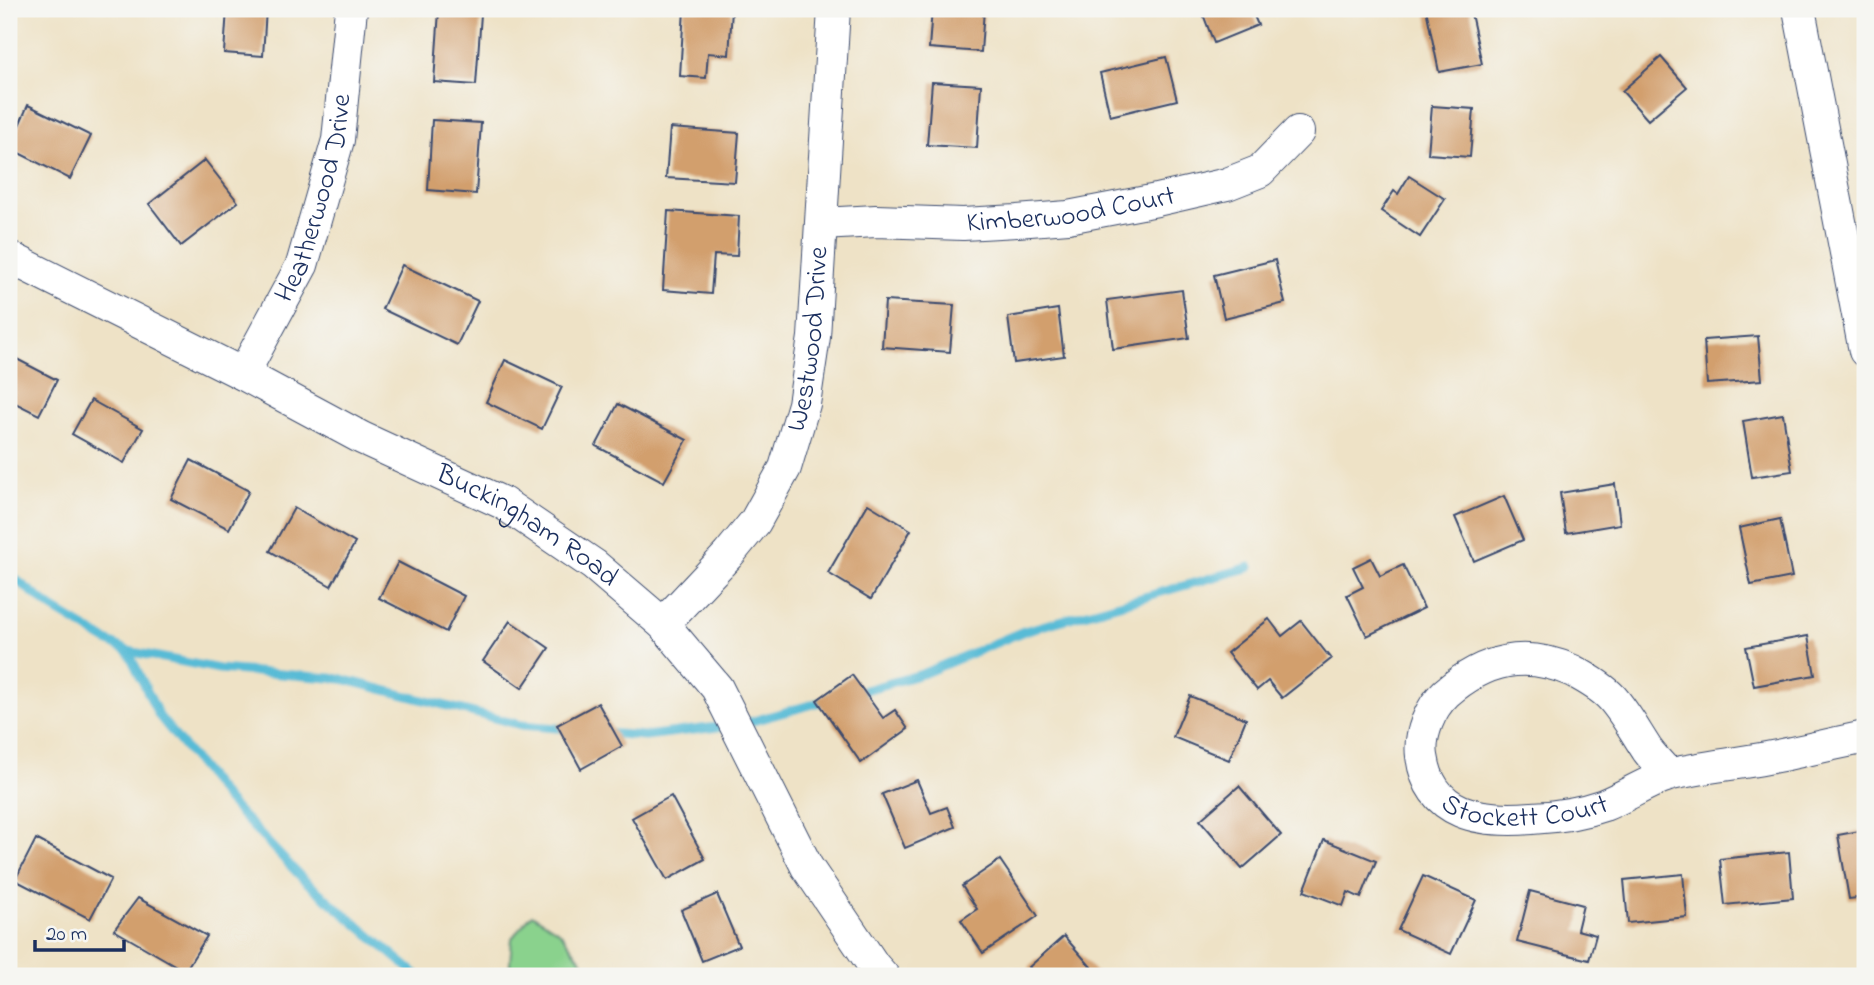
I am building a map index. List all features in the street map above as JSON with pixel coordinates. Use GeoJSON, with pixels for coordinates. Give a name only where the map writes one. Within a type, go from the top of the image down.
{"type":"FeatureCollection","features":[{"type":"Feature","properties":{"kind":"street","name":"Heatherwood Drive"},"geometry":{"type":"LineString","coordinates":[[243,374],[302,265],[338,140],[351,9]]}},
{"type":"Feature","properties":{"kind":"street","name":"Westwood Drive"},"geometry":{"type":"LineString","coordinates":[[663,624],[755,522],[785,468],[804,404],[814,337],[834,9]]}},
{"type":"Feature","properties":{"kind":"street"},"geometry":{"type":"LineString","coordinates":[[1799,9],[1865,351]]}},
{"type":"Feature","properties":{"kind":"street","name":"Kimberwood Court"},"geometry":{"type":"LineString","coordinates":[[822,224],[876,221],[963,224],[1030,220],[1068,217],[1157,200],[1227,184],[1260,171],[1298,132]]}},
{"type":"Feature","properties":{"kind":"street","name":"Buckingham Road"},"geometry":{"type":"LineString","coordinates":[[9,257],[243,374],[362,438],[503,503],[594,565],[663,624],[717,688],[807,867],[883,976]]}},
{"type":"Feature","properties":{"kind":"street","name":"Stockett Court"},"geometry":{"type":"LineString","coordinates":[[1669,775],[1649,752],[1611,696],[1584,677],[1557,664],[1521,659],[1493,663],[1463,680],[1443,696],[1430,715],[1423,734],[1422,754],[1427,779],[1440,798],[1453,808],[1471,816],[1493,820],[1573,813],[1604,805],[1669,775],[1768,758],[1865,737]]}},
{"type":"Feature","properties":{"kind":"green space"},"geometry":{"type":"Polygon","coordinates":[[[532,914],[560,932],[593,976],[509,976],[512,938],[532,914]]]}},
{"type":"Feature","properties":{"kind":"building"},"geometry":{"type":"Polygon","coordinates":[[[227,9],[266,9],[263,56],[224,53],[227,9]]]}},
{"type":"Feature","properties":{"kind":"building"},"geometry":{"type":"Polygon","coordinates":[[[684,9],[732,10],[729,55],[708,53],[706,78],[680,76],[684,9]]]}},
{"type":"Feature","properties":{"kind":"building"},"geometry":{"type":"Polygon","coordinates":[[[932,9],[984,9],[981,52],[929,48],[932,9]]]}},
{"type":"Feature","properties":{"kind":"building"},"geometry":{"type":"Polygon","coordinates":[[[1201,9],[1251,9],[1258,25],[1214,43],[1201,9]]]}},
{"type":"Feature","properties":{"kind":"building"},"geometry":{"type":"Polygon","coordinates":[[[1426,9],[1470,9],[1482,64],[1439,72],[1426,9]]]}},
{"type":"Feature","properties":{"kind":"building"},"geometry":{"type":"Polygon","coordinates":[[[439,11],[481,14],[476,85],[434,82],[439,11]]]}},
{"type":"Feature","properties":{"kind":"building"},"geometry":{"type":"Polygon","coordinates":[[[1166,57],[1177,100],[1110,116],[1100,73],[1166,57]]]}},
{"type":"Feature","properties":{"kind":"building"},"geometry":{"type":"Polygon","coordinates":[[[1661,57],[1687,87],[1648,120],[1622,91],[1661,57]]]}},
{"type":"Feature","properties":{"kind":"building"},"geometry":{"type":"Polygon","coordinates":[[[932,82],[981,85],[977,148],[927,145],[932,82]]]}},
{"type":"Feature","properties":{"kind":"building"},"geometry":{"type":"Polygon","coordinates":[[[28,105],[91,136],[70,179],[9,148],[28,105]]]}},
{"type":"Feature","properties":{"kind":"building"},"geometry":{"type":"Polygon","coordinates":[[[1432,106],[1474,109],[1470,157],[1428,154],[1432,106]]]}},
{"type":"Feature","properties":{"kind":"building"},"geometry":{"type":"Polygon","coordinates":[[[432,120],[481,123],[476,194],[428,190],[432,120]]]}},
{"type":"Feature","properties":{"kind":"building"},"geometry":{"type":"Polygon","coordinates":[[[670,128],[739,133],[735,182],[666,178],[670,128]]]}},
{"type":"Feature","properties":{"kind":"building"},"geometry":{"type":"Polygon","coordinates":[[[205,160],[238,202],[181,246],[149,204],[205,160]]]}},
{"type":"Feature","properties":{"kind":"building"},"geometry":{"type":"Polygon","coordinates":[[[1409,176],[1445,199],[1420,237],[1381,211],[1394,191],[1398,194],[1409,176]]]}},
{"type":"Feature","properties":{"kind":"building"},"geometry":{"type":"Polygon","coordinates":[[[668,211],[739,216],[737,256],[714,255],[711,294],[663,290],[668,211]]]}},
{"type":"Feature","properties":{"kind":"building"},"geometry":{"type":"Polygon","coordinates":[[[1275,260],[1285,303],[1224,318],[1214,275],[1275,260]]]}},
{"type":"Feature","properties":{"kind":"building"},"geometry":{"type":"Polygon","coordinates":[[[402,265],[478,301],[457,345],[382,309],[402,265]]]}},
{"type":"Feature","properties":{"kind":"building"},"geometry":{"type":"Polygon","coordinates":[[[1182,290],[1189,338],[1113,349],[1107,300],[1182,290]]]}},
{"type":"Feature","properties":{"kind":"building"},"geometry":{"type":"Polygon","coordinates":[[[885,301],[954,305],[950,352],[882,347],[885,301]]]}},
{"type":"Feature","properties":{"kind":"building"},"geometry":{"type":"Polygon","coordinates":[[[1058,309],[1064,356],[1014,363],[1008,317],[1058,309]]]}},
{"type":"Feature","properties":{"kind":"building"},"geometry":{"type":"Polygon","coordinates":[[[1758,336],[1762,380],[1707,384],[1704,340],[1758,336]]]}},
{"type":"Feature","properties":{"kind":"building"},"geometry":{"type":"Polygon","coordinates":[[[9,355],[57,380],[39,415],[9,400],[9,355]]]}},
{"type":"Feature","properties":{"kind":"building"},"geometry":{"type":"Polygon","coordinates":[[[505,360],[562,387],[542,429],[486,402],[505,360]]]}},
{"type":"Feature","properties":{"kind":"building"},"geometry":{"type":"Polygon","coordinates":[[[91,400],[143,429],[124,463],[72,434],[91,400]]]}},
{"type":"Feature","properties":{"kind":"building"},"geometry":{"type":"Polygon","coordinates":[[[618,404],[687,440],[664,482],[596,446],[618,404]]]}},
{"type":"Feature","properties":{"kind":"building"},"geometry":{"type":"Polygon","coordinates":[[[1783,414],[1792,471],[1752,477],[1743,421],[1783,414]]]}},
{"type":"Feature","properties":{"kind":"building"},"geometry":{"type":"Polygon","coordinates":[[[191,460],[249,491],[229,529],[171,499],[191,460]]]}},
{"type":"Feature","properties":{"kind":"building"},"geometry":{"type":"Polygon","coordinates":[[[1615,484],[1620,524],[1566,533],[1560,493],[1615,484]]]}},
{"type":"Feature","properties":{"kind":"building"},"geometry":{"type":"Polygon","coordinates":[[[1504,496],[1523,540],[1474,561],[1455,517],[1504,496]]]}},
{"type":"Feature","properties":{"kind":"building"},"geometry":{"type":"Polygon","coordinates":[[[868,504],[911,530],[871,599],[828,573],[868,504]]]}},
{"type":"Feature","properties":{"kind":"building"},"geometry":{"type":"Polygon","coordinates":[[[294,508],[355,543],[331,586],[270,551],[294,508]]]}},
{"type":"Feature","properties":{"kind":"building"},"geometry":{"type":"Polygon","coordinates":[[[1780,519],[1792,577],[1751,585],[1739,528],[1780,519]]]}},
{"type":"Feature","properties":{"kind":"building"},"geometry":{"type":"Polygon","coordinates":[[[1371,558],[1380,576],[1403,565],[1424,608],[1367,636],[1347,595],[1363,587],[1353,567],[1371,558]]]}},
{"type":"Feature","properties":{"kind":"building"},"geometry":{"type":"Polygon","coordinates":[[[398,562],[464,596],[446,632],[379,598],[398,562]]]}},
{"type":"Feature","properties":{"kind":"building"},"geometry":{"type":"Polygon","coordinates":[[[1269,619],[1282,636],[1301,621],[1331,659],[1282,698],[1268,681],[1257,690],[1227,653],[1269,619]]]}},
{"type":"Feature","properties":{"kind":"building"},"geometry":{"type":"Polygon","coordinates":[[[510,621],[549,648],[522,688],[483,661],[510,621]]]}},
{"type":"Feature","properties":{"kind":"building"},"geometry":{"type":"Polygon","coordinates":[[[1808,636],[1815,675],[1754,686],[1746,647],[1808,636]]]}},
{"type":"Feature","properties":{"kind":"building"},"geometry":{"type":"Polygon","coordinates":[[[852,675],[883,718],[895,710],[908,729],[861,763],[817,700],[852,675]]]}},
{"type":"Feature","properties":{"kind":"building"},"geometry":{"type":"Polygon","coordinates":[[[1190,696],[1246,719],[1229,760],[1173,737],[1190,696]]]}},
{"type":"Feature","properties":{"kind":"building"},"geometry":{"type":"Polygon","coordinates":[[[598,703],[622,746],[581,769],[557,725],[598,703]]]}},
{"type":"Feature","properties":{"kind":"building"},"geometry":{"type":"Polygon","coordinates":[[[917,780],[931,813],[947,807],[955,827],[905,848],[882,794],[917,780]]]}},
{"type":"Feature","properties":{"kind":"building"},"geometry":{"type":"Polygon","coordinates":[[[1239,786],[1281,835],[1242,869],[1200,820],[1239,786]]]}},
{"type":"Feature","properties":{"kind":"building"},"geometry":{"type":"Polygon","coordinates":[[[671,796],[705,859],[667,880],[632,818],[671,796]]]}},
{"type":"Feature","properties":{"kind":"building"},"geometry":{"type":"Polygon","coordinates":[[[1865,830],[1865,897],[1849,899],[1838,835],[1865,830]]]}},
{"type":"Feature","properties":{"kind":"building"},"geometry":{"type":"Polygon","coordinates":[[[36,839],[111,879],[90,919],[15,880],[36,839]]]}},
{"type":"Feature","properties":{"kind":"building"},"geometry":{"type":"Polygon","coordinates":[[[1324,840],[1376,861],[1361,898],[1348,892],[1343,906],[1304,891],[1324,840]]]}},
{"type":"Feature","properties":{"kind":"building"},"geometry":{"type":"Polygon","coordinates":[[[1789,852],[1793,898],[1725,905],[1720,859],[1789,852]]]}},
{"type":"Feature","properties":{"kind":"building"},"geometry":{"type":"Polygon","coordinates":[[[1000,860],[1038,916],[983,953],[961,920],[977,909],[962,886],[1000,860]]]}},
{"type":"Feature","properties":{"kind":"building"},"geometry":{"type":"Polygon","coordinates":[[[1683,874],[1687,917],[1628,923],[1624,880],[1683,874]]]}},
{"type":"Feature","properties":{"kind":"building"},"geometry":{"type":"Polygon","coordinates":[[[1423,876],[1476,900],[1451,954],[1398,930],[1423,876]]]}},
{"type":"Feature","properties":{"kind":"building"},"geometry":{"type":"Polygon","coordinates":[[[1530,891],[1583,905],[1577,930],[1596,935],[1589,960],[1517,942],[1530,891]]]}},
{"type":"Feature","properties":{"kind":"building"},"geometry":{"type":"Polygon","coordinates":[[[717,894],[739,946],[702,961],[681,910],[717,894]]]}},
{"type":"Feature","properties":{"kind":"building"},"geometry":{"type":"Polygon","coordinates":[[[138,898],[207,936],[185,971],[114,930],[138,898]]]}},
{"type":"Feature","properties":{"kind":"building"},"geometry":{"type":"Polygon","coordinates":[[[1064,936],[1099,976],[1037,976],[1029,967],[1064,936]]]}},
{"type":"Feature","properties":{"kind":"waterway"},"geometry":{"type":"LineString","coordinates":[[851,694],[922,674],[1024,631],[1250,567]]}},
{"type":"Feature","properties":{"kind":"waterway"},"geometry":{"type":"LineString","coordinates":[[9,574],[52,608],[128,651],[219,669],[342,679],[521,725],[570,729]]}},
{"type":"Feature","properties":{"kind":"waterway"},"geometry":{"type":"LineString","coordinates":[[128,651],[159,716],[227,800],[303,879],[418,976]]}},
{"type":"Feature","properties":{"kind":"waterway"},"geometry":{"type":"LineString","coordinates":[[604,733],[645,736],[742,724],[828,700]]}}]}
